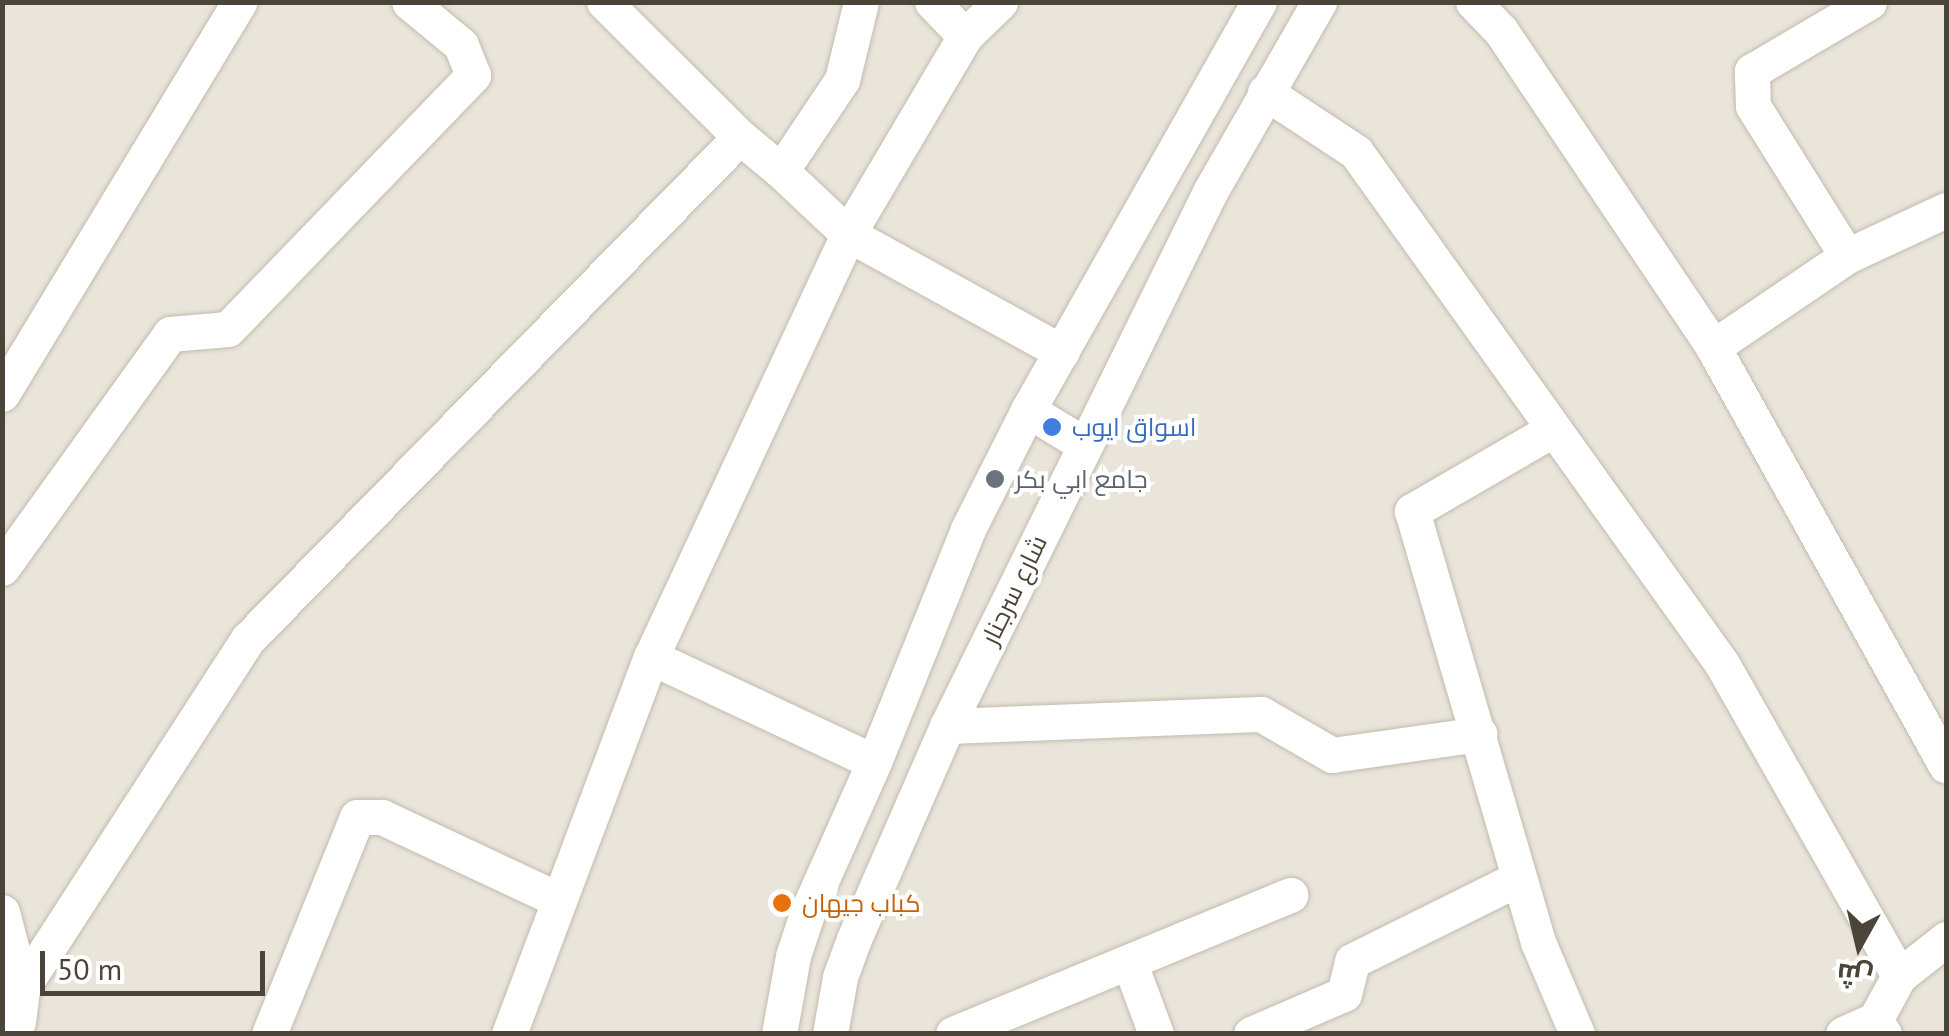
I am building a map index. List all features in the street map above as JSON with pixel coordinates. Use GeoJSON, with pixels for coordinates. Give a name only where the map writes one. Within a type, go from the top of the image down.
{"type":"FeatureCollection","features":[{"type":"Feature","properties":{"kind":"street"},"geometry":{"type":"LineString","coordinates":[[2,394],[239,2]]}},
{"type":"Feature","properties":{"kind":"street"},"geometry":{"type":"LineString","coordinates":[[2,568],[170,334],[228,328],[473,75],[462,44],[408,2]]}},
{"type":"Feature","properties":{"kind":"street"},"geometry":{"type":"LineString","coordinates":[[604,2],[740,137],[848,234],[1062,352]]}},
{"type":"Feature","properties":{"kind":"street"},"geometry":{"type":"LineString","coordinates":[[781,171],[842,80],[861,2]]}},
{"type":"Feature","properties":{"kind":"street"},"geometry":{"type":"LineString","coordinates":[[932,2],[964,36]]}},
{"type":"Feature","properties":{"kind":"street"},"geometry":{"type":"LineString","coordinates":[[509,1034],[651,656],[848,234],[964,36],[1000,2]]}},
{"type":"Feature","properties":{"kind":"street"},"geometry":{"type":"LineString","coordinates":[[778,1034],[793,956],[808,908],[874,762],[968,528],[1028,410],[1259,2]]}},
{"type":"Feature","properties":{"kind":"street","name":"شارع سرجنار"},"geometry":{"type":"LineString","coordinates":[[830,1034],[840,978],[854,939],[947,726],[1084,445],[1264,92],[1319,2]]}},
{"type":"Feature","properties":{"kind":"street"},"geometry":{"type":"LineString","coordinates":[[1473,2],[1501,31],[1714,347],[1946,766]]}},
{"type":"Feature","properties":{"kind":"street"},"geometry":{"type":"LineString","coordinates":[[1848,256],[1753,106],[1752,71],[1868,2]]}},
{"type":"Feature","properties":{"kind":"street"},"geometry":{"type":"LineString","coordinates":[[1264,92],[1356,152],[1722,664],[1899,976]]}},
{"type":"Feature","properties":{"kind":"street"},"geometry":{"type":"LineString","coordinates":[[20,1018],[248,639],[740,137]]}},
{"type":"Feature","properties":{"kind":"street"},"geometry":{"type":"LineString","coordinates":[[1714,347],[1848,256],[1946,210]]}},
{"type":"Feature","properties":{"kind":"street"},"geometry":{"type":"LineString","coordinates":[[1028,410],[1084,445]]}},
{"type":"Feature","properties":{"kind":"street"},"geometry":{"type":"LineString","coordinates":[[1552,430],[1412,511],[1538,942],[1577,1034]]}},
{"type":"Feature","properties":{"kind":"street"},"geometry":{"type":"LineString","coordinates":[[651,656],[874,762]]}},
{"type":"Feature","properties":{"kind":"street"},"geometry":{"type":"LineString","coordinates":[[947,726],[1260,714],[1332,755],[1480,734]]}},
{"type":"Feature","properties":{"kind":"street"},"geometry":{"type":"LineString","coordinates":[[269,1034],[357,817],[382,817],[557,899]]}},
{"type":"Feature","properties":{"kind":"street"},"geometry":{"type":"LineString","coordinates":[[1251,1034],[1344,994],[1352,962],[1520,878]]}},
{"type":"Feature","properties":{"kind":"street"},"geometry":{"type":"LineString","coordinates":[[954,1034],[1290,895]]}},
{"type":"Feature","properties":{"kind":"street"},"geometry":{"type":"LineString","coordinates":[[2,912],[20,1018]]}},
{"type":"Feature","properties":{"kind":"street"},"geometry":{"type":"LineString","coordinates":[[1868,1029],[1899,976],[1946,939]]}},
{"type":"Feature","properties":{"kind":"street"},"geometry":{"type":"LineString","coordinates":[[1130,964],[1156,1034]]}},
{"type":"Feature","properties":{"kind":"shaded area"},"geometry":{"type":"Polygon","coordinates":[[[2,3],[1946,3],[1946,1033],[3,1033],[2,3]]]}},
{"type":"Feature","properties":{"kind":"place","name":"اسواق ايوب"},"geometry":{"type":"Point","coordinates":[1052,427]}},
{"type":"Feature","properties":{"kind":"place","name":"جامع ابي بكر"},"geometry":{"type":"Point","coordinates":[995,479]}},
{"type":"Feature","properties":{"kind":"place","name":"كباب جيهان"},"geometry":{"type":"Point","coordinates":[782,903]}}]}
